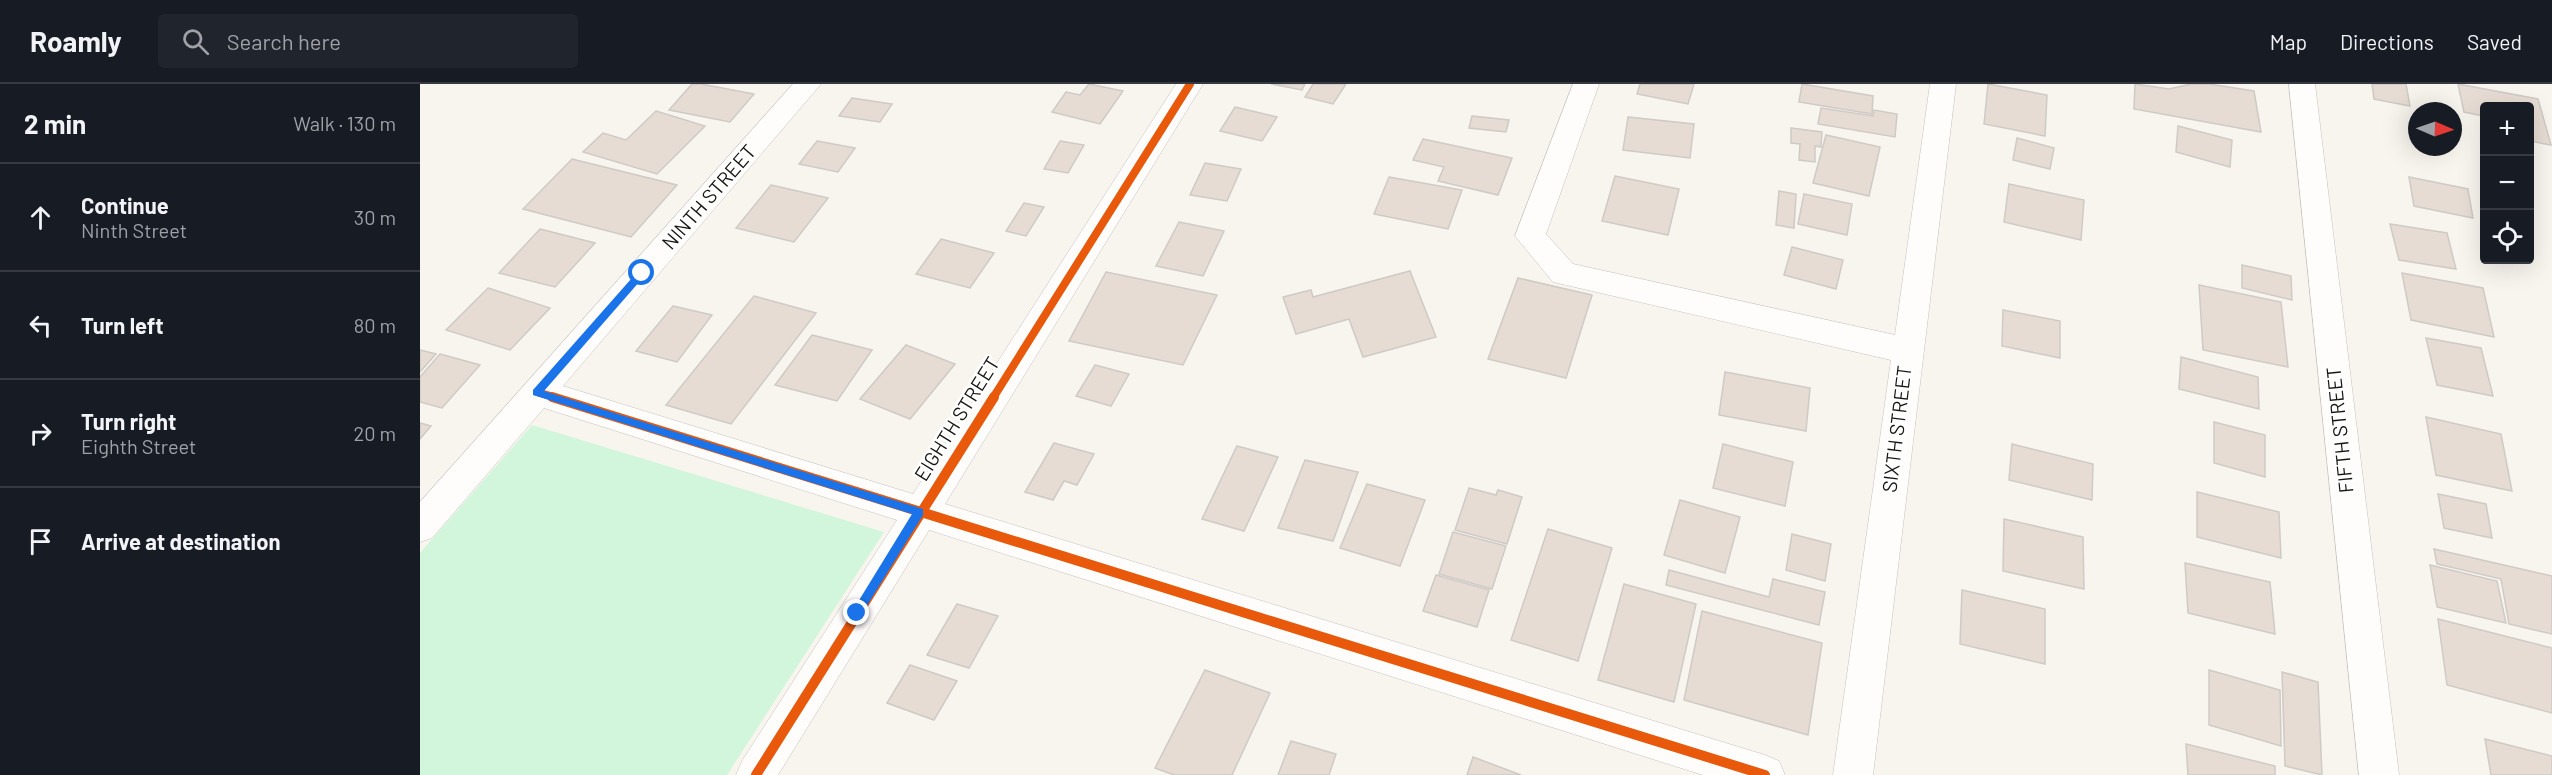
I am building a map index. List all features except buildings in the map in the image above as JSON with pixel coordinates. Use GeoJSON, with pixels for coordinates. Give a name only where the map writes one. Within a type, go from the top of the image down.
{"type":"FeatureCollection","features":[{"type":"Feature","properties":{"kind":"street","name":"NINTH STREET"},"geometry":{"type":"LineString","coordinates":[[420,526],[808,84]]}},
{"type":"Feature","properties":{"kind":"street","name":"EIGHTH STREET"},"geometry":{"type":"LineString","coordinates":[[756,775],[919,512],[1190,84]]}},
{"type":"Feature","properties":{"kind":"street"},"geometry":{"type":"LineString","coordinates":[[1586,84],[1530,236],[1564,274],[1907,351]]}},
{"type":"Feature","properties":{"kind":"street","name":"SIXTH STREET"},"geometry":{"type":"LineString","coordinates":[[1853,775],[1943,84]]}},
{"type":"Feature","properties":{"kind":"street","name":"FIFTH STREET"},"geometry":{"type":"LineString","coordinates":[[2302,84],[2379,775]]}},
{"type":"Feature","properties":{"kind":"street"},"geometry":{"type":"LineString","coordinates":[[537,392],[1765,775]]}},
{"type":"Feature","properties":{"kind":"green space"},"geometry":{"type":"Polygon","coordinates":[[[532,425],[884,532],[727,775],[420,775],[420,553],[532,425]]]}},
{"type":"Feature","properties":{"kind":"cycle path"},"geometry":{"type":"LineString","coordinates":[[756,775],[1190,84]]}},
{"type":"Feature","properties":{"kind":"cycle path"},"geometry":{"type":"LineString","coordinates":[[537,392],[1765,775]]}},
{"type":"Feature","properties":{"kind":"route"},"geometry":{"type":"LineString","coordinates":[[642,273],[537,392],[919,512],[857,613]]}}]}
